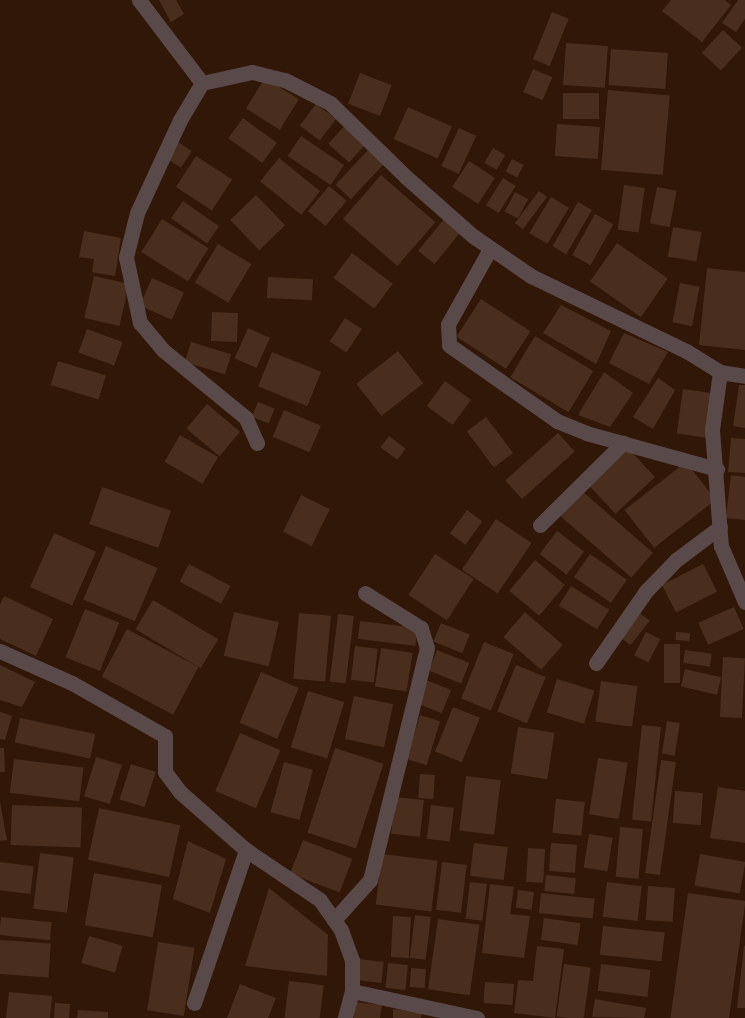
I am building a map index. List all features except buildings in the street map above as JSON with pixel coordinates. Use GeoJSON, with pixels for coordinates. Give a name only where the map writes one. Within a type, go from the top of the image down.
{"type":"FeatureCollection","features":[{"type":"Feature","properties":{"kind":"street"},"geometry":{"type":"LineString","coordinates":[[139,0],[202,83]]}},
{"type":"Feature","properties":{"kind":"street"},"geometry":{"type":"LineString","coordinates":[[257,443],[246,418],[163,350],[140,323],[126,257],[138,213],[180,120],[202,83],[252,72],[284,80],[330,103],[406,177],[490,249],[531,276],[688,352],[720,372],[745,376]]}},
{"type":"Feature","properties":{"kind":"street"},"geometry":{"type":"LineString","coordinates":[[490,249],[448,324],[449,345],[557,421],[623,443],[717,469]]}},
{"type":"Feature","properties":{"kind":"street"},"geometry":{"type":"LineString","coordinates":[[720,372],[712,430],[717,469],[721,546],[745,602]]}},
{"type":"Feature","properties":{"kind":"street"},"geometry":{"type":"LineString","coordinates":[[540,525],[623,443]]}},
{"type":"Feature","properties":{"kind":"street"},"geometry":{"type":"LineString","coordinates":[[596,663],[646,590],[676,560],[720,527]]}},
{"type":"Feature","properties":{"kind":"street"},"geometry":{"type":"LineString","coordinates":[[334,920],[370,880],[427,648],[421,628],[365,593]]}},
{"type":"Feature","properties":{"kind":"street"},"geometry":{"type":"LineString","coordinates":[[0,651],[72,683],[166,736],[165,772],[180,792],[246,850],[320,900],[334,920],[352,960],[352,991],[345,1018]]}},
{"type":"Feature","properties":{"kind":"street"},"geometry":{"type":"LineString","coordinates":[[194,1003],[246,850]]}},
{"type":"Feature","properties":{"kind":"street"},"geometry":{"type":"LineString","coordinates":[[352,991],[477,1018]]}}]}
